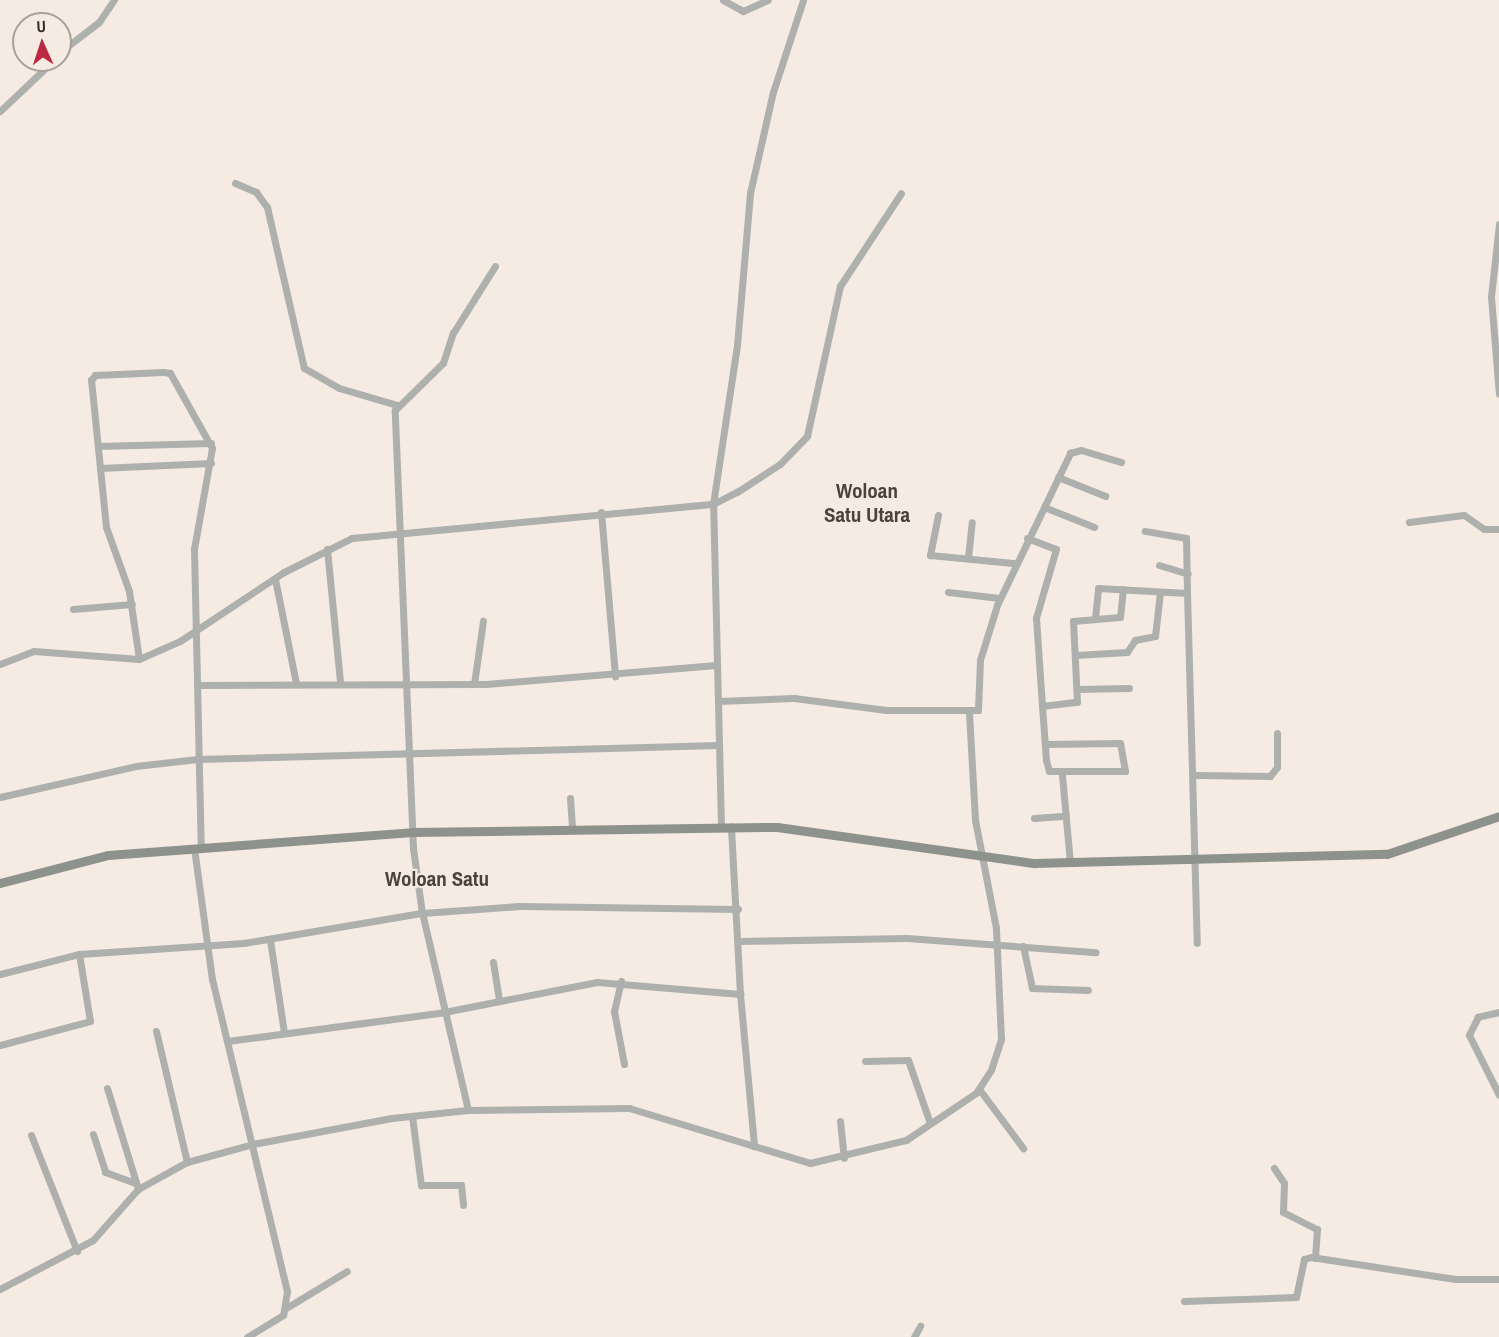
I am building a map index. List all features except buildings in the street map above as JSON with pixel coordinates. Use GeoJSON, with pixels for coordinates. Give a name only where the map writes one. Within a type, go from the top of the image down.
{"type":"FeatureCollection","features":[{"type":"Feature","properties":{"kind":"main road"},"geometry":{"type":"LineString","coordinates":[[0,883],[91,857],[412,832],[726,826],[802,830],[980,857],[1070,863],[1397,853],[1499,816]]}},
{"type":"Feature","properties":{"kind":"street"},"geometry":{"type":"LineString","coordinates":[[72,43],[99,22],[114,0]]}},
{"type":"Feature","properties":{"kind":"street"},"geometry":{"type":"LineString","coordinates":[[723,0],[743,10],[768,0]]}},
{"type":"Feature","properties":{"kind":"street"},"geometry":{"type":"LineString","coordinates":[[754,1146],[740,994],[738,909],[726,826],[719,745],[713,504],[737,345],[750,193],[773,92],[803,0]]}},
{"type":"Feature","properties":{"kind":"street"},"geometry":{"type":"LineString","coordinates":[[0,111],[41,72]]}},
{"type":"Feature","properties":{"kind":"street"},"geometry":{"type":"LineString","coordinates":[[235,183],[256,192],[267,207],[304,368],[339,388],[397,405]]}},
{"type":"Feature","properties":{"kind":"street"},"geometry":{"type":"LineString","coordinates":[[0,664],[34,651],[139,659],[194,632],[275,579],[327,549],[352,538],[398,531],[713,504],[780,464],[807,436],[840,286],[900,193]]}},
{"type":"Feature","properties":{"kind":"street"},"geometry":{"type":"LineString","coordinates":[[1499,224],[1491,297],[1499,394]]}},
{"type":"Feature","properties":{"kind":"street"},"geometry":{"type":"LineString","coordinates":[[468,1110],[422,913],[412,832],[403,685],[397,405],[443,363],[453,333],[495,266]]}},
{"type":"Feature","properties":{"kind":"street"},"geometry":{"type":"LineString","coordinates":[[139,659],[132,604],[106,527],[93,376],[155,372],[170,374],[211,443],[211,463],[196,527],[194,632],[198,685],[197,847],[206,946],[286,1284],[286,1308]]}},
{"type":"Feature","properties":{"kind":"street"},"geometry":{"type":"LineString","coordinates":[[98,446],[211,443]]}},
{"type":"Feature","properties":{"kind":"street"},"geometry":{"type":"LineString","coordinates":[[718,701],[794,698],[886,710],[969,711],[980,706],[980,660],[1000,598],[1013,563],[1058,477],[1074,450],[1121,462]]}},
{"type":"Feature","properties":{"kind":"street"},"geometry":{"type":"LineString","coordinates":[[100,468],[211,463]]}},
{"type":"Feature","properties":{"kind":"street"},"geometry":{"type":"LineString","coordinates":[[1058,477],[1105,496]]}},
{"type":"Feature","properties":{"kind":"street"},"geometry":{"type":"LineString","coordinates":[[1044,507],[1094,527]]}},
{"type":"Feature","properties":{"kind":"street"},"geometry":{"type":"LineString","coordinates":[[601,512],[615,676]]}},
{"type":"Feature","properties":{"kind":"street"},"geometry":{"type":"LineString","coordinates":[[938,515],[930,555],[1013,563]]}},
{"type":"Feature","properties":{"kind":"street"},"geometry":{"type":"LineString","coordinates":[[1410,522],[1464,515],[1484,529],[1499,529]]}},
{"type":"Feature","properties":{"kind":"street"},"geometry":{"type":"LineString","coordinates":[[968,558],[972,522]]}},
{"type":"Feature","properties":{"kind":"street"},"geometry":{"type":"LineString","coordinates":[[1145,531],[1184,536],[1188,574],[1196,775],[1197,943]]}},
{"type":"Feature","properties":{"kind":"street"},"geometry":{"type":"LineString","coordinates":[[1027,538],[1056,549],[1036,618],[1045,744],[1049,771],[1062,775],[1124,773],[1124,746],[1045,744]]}},
{"type":"Feature","properties":{"kind":"street"},"geometry":{"type":"LineString","coordinates":[[327,549],[340,682]]}},
{"type":"Feature","properties":{"kind":"street"},"geometry":{"type":"LineString","coordinates":[[1159,566],[1188,574]]}},
{"type":"Feature","properties":{"kind":"street"},"geometry":{"type":"LineString","coordinates":[[275,579],[296,683]]}},
{"type":"Feature","properties":{"kind":"street"},"geometry":{"type":"LineString","coordinates":[[1095,618],[1097,588],[1187,593]]}},
{"type":"Feature","properties":{"kind":"street"},"geometry":{"type":"LineString","coordinates":[[1042,706],[1075,703],[1078,689],[1073,619],[1122,615],[1123,589]]}},
{"type":"Feature","properties":{"kind":"street"},"geometry":{"type":"LineString","coordinates":[[948,592],[1000,598]]}},
{"type":"Feature","properties":{"kind":"street"},"geometry":{"type":"LineString","coordinates":[[1076,655],[1127,652],[1135,640],[1155,636],[1160,592]]}},
{"type":"Feature","properties":{"kind":"street"},"geometry":{"type":"LineString","coordinates":[[73,609],[132,604]]}},
{"type":"Feature","properties":{"kind":"street"},"geometry":{"type":"LineString","coordinates":[[474,684],[483,621]]}},
{"type":"Feature","properties":{"kind":"street"},"geometry":{"type":"LineString","coordinates":[[198,685],[340,682],[403,685],[474,684],[615,676],[716,665]]}},
{"type":"Feature","properties":{"kind":"street"},"geometry":{"type":"LineString","coordinates":[[1078,689],[1129,688]]}},
{"type":"Feature","properties":{"kind":"street"},"geometry":{"type":"LineString","coordinates":[[0,1289],[77,1251],[106,1228],[137,1186],[187,1162],[253,1144],[411,1116],[468,1110],[628,1108],[800,1162],[844,1158],[898,1143],[979,1089],[994,1061],[1003,1025],[997,944],[980,857],[969,711]]}},
{"type":"Feature","properties":{"kind":"street"},"geometry":{"type":"LineString","coordinates":[[1196,775],[1270,776],[1277,767],[1277,733]]}},
{"type":"Feature","properties":{"kind":"street"},"geometry":{"type":"LineString","coordinates":[[0,797],[136,766],[198,759],[407,751],[719,745]]}},
{"type":"Feature","properties":{"kind":"street"},"geometry":{"type":"LineString","coordinates":[[1062,775],[1070,863]]}},
{"type":"Feature","properties":{"kind":"street"},"geometry":{"type":"LineString","coordinates":[[570,798],[572,829]]}},
{"type":"Feature","properties":{"kind":"street"},"geometry":{"type":"LineString","coordinates":[[1034,818],[1066,816]]}},
{"type":"Feature","properties":{"kind":"street"},"geometry":{"type":"LineString","coordinates":[[0,974],[79,954],[270,940],[422,913],[520,906],[738,909]]}},
{"type":"Feature","properties":{"kind":"street"},"geometry":{"type":"LineString","coordinates":[[740,942],[907,938],[1095,952]]}},
{"type":"Feature","properties":{"kind":"street"},"geometry":{"type":"LineString","coordinates":[[270,940],[284,1033]]}},
{"type":"Feature","properties":{"kind":"street"},"geometry":{"type":"LineString","coordinates":[[1023,946],[1032,988],[1088,990]]}},
{"type":"Feature","properties":{"kind":"street"},"geometry":{"type":"LineString","coordinates":[[0,1045],[90,1022],[79,954]]}},
{"type":"Feature","properties":{"kind":"street"},"geometry":{"type":"LineString","coordinates":[[493,962],[499,998]]}},
{"type":"Feature","properties":{"kind":"street"},"geometry":{"type":"LineString","coordinates":[[228,1041],[444,1012],[499,998],[621,981],[740,994]]}},
{"type":"Feature","properties":{"kind":"street"},"geometry":{"type":"LineString","coordinates":[[621,981],[614,1011],[624,1064]]}},
{"type":"Feature","properties":{"kind":"street"},"geometry":{"type":"LineString","coordinates":[[1499,1012],[1478,1017],[1469,1035],[1499,1095]]}},
{"type":"Feature","properties":{"kind":"street"},"geometry":{"type":"LineString","coordinates":[[156,1031],[187,1162]]}},
{"type":"Feature","properties":{"kind":"street"},"geometry":{"type":"LineString","coordinates":[[865,1061],[900,1059],[912,1065],[930,1123]]}},
{"type":"Feature","properties":{"kind":"street"},"geometry":{"type":"LineString","coordinates":[[106,1088],[137,1186]]}},
{"type":"Feature","properties":{"kind":"street"},"geometry":{"type":"LineString","coordinates":[[979,1089],[1023,1148]]}},
{"type":"Feature","properties":{"kind":"street"},"geometry":{"type":"LineString","coordinates":[[411,1116],[421,1185],[461,1185],[464,1206]]}},
{"type":"Feature","properties":{"kind":"street"},"geometry":{"type":"LineString","coordinates":[[840,1120],[844,1158]]}},
{"type":"Feature","properties":{"kind":"street"},"geometry":{"type":"LineString","coordinates":[[93,1134],[105,1172],[137,1186]]}},
{"type":"Feature","properties":{"kind":"street"},"geometry":{"type":"LineString","coordinates":[[31,1135],[77,1251]]}},
{"type":"Feature","properties":{"kind":"street"},"geometry":{"type":"LineString","coordinates":[[1274,1168],[1284,1183],[1283,1212],[1317,1229],[1315,1258]]}},
{"type":"Feature","properties":{"kind":"street"},"geometry":{"type":"LineString","coordinates":[[1184,1301],[1296,1297],[1304,1259],[1315,1258],[1455,1279],[1499,1279]]}},
{"type":"Feature","properties":{"kind":"street"},"geometry":{"type":"LineString","coordinates":[[246,1337],[276,1322],[286,1308],[347,1271]]}},
{"type":"Feature","properties":{"kind":"street"},"geometry":{"type":"LineString","coordinates":[[914,1337],[920,1326]]}},
{"type":"Feature","properties":{"kind":"district","name":"Woloan Satu Utara"},"geometry":{"type":"Point","coordinates":[867,503]}},
{"type":"Feature","properties":{"kind":"district","name":"Woloan Satu"},"geometry":{"type":"Point","coordinates":[437,879]}}]}
